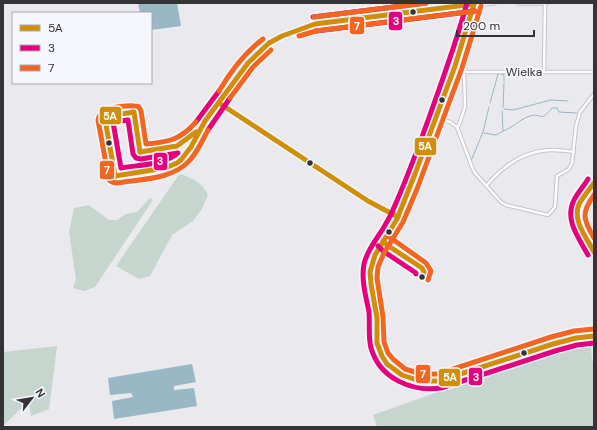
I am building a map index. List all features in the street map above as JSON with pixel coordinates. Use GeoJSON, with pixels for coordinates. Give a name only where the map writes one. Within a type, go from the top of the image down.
{"type":"FeatureCollection","features":[{"type":"Feature","properties":{"kind":"street"},"geometry":{"type":"LineString","coordinates":[[202,126],[251,58],[270,42],[291,31],[321,23],[474,3],[494,3]]}},
{"type":"Feature","properties":{"kind":"street"},"geometry":{"type":"LineString","coordinates":[[474,3],[454,70],[398,217],[376,252],[372,266],[370,284],[376,313],[377,339],[380,351],[385,360],[400,374],[411,380],[420,382],[439,381],[546,346],[576,338],[594,336]]}},
{"type":"Feature","properties":{"kind":"street"},"geometry":{"type":"LineString","coordinates":[[519,3],[546,3],[544,71]]}},
{"type":"Feature","properties":{"kind":"street","name":"Wielka"},"geometry":{"type":"LineString","coordinates":[[454,70],[464,72],[594,72]]}},
{"type":"Feature","properties":{"kind":"street"},"geometry":{"type":"LineString","coordinates":[[457,127],[459,125],[464,107],[464,72]]}},
{"type":"Feature","properties":{"kind":"street"},"geometry":{"type":"LineString","coordinates":[[436,118],[450,122],[457,127],[472,167],[501,202],[507,206],[548,215],[554,207],[557,176],[570,167],[572,163],[576,126],[580,112],[594,94]]}},
{"type":"Feature","properties":{"kind":"street"},"geometry":{"type":"LineString","coordinates":[[219,103],[368,201],[398,217]]}},
{"type":"Feature","properties":{"kind":"street"},"geometry":{"type":"LineString","coordinates":[[487,185],[503,167],[523,156],[545,150],[574,152]]}},
{"type":"Feature","properties":{"kind":"street"},"geometry":{"type":"LineString","coordinates":[[594,183],[580,204],[577,213],[580,227],[594,252]]}},
{"type":"Feature","properties":{"kind":"shaded area"},"geometry":{"type":"Polygon","coordinates":[[[167,150],[174,151],[177,158],[173,163],[163,165],[160,162],[160,157],[163,152],[167,150]]]}},
{"type":"Feature","properties":{"kind":"shaded area"},"geometry":{"type":"Polygon","coordinates":[[[181,174],[200,184],[208,195],[202,209],[193,221],[172,235],[150,276],[139,279],[116,266],[178,176],[181,174]]]}},
{"type":"Feature","properties":{"kind":"shaded area"},"geometry":{"type":"Polygon","coordinates":[[[150,198],[153,200],[95,287],[84,291],[73,288],[76,279],[69,232],[74,208],[89,205],[109,220],[117,220],[126,214],[137,212],[150,198]]]}},
{"type":"Feature","properties":{"kind":"shaded area"},"geometry":{"type":"Polygon","coordinates":[[[581,341],[584,347],[591,347],[592,361],[594,361],[594,427],[377,427],[373,415],[581,341]]]}},
{"type":"Feature","properties":{"kind":"shaded area"},"geometry":{"type":"Polygon","coordinates":[[[57,346],[49,409],[31,416],[29,401],[3,426],[3,352],[57,346]]]}},
{"type":"Feature","properties":{"kind":"water"},"geometry":{"type":"Polygon","coordinates":[[[138,3],[177,3],[181,26],[152,30],[152,12],[140,12],[138,3]]]}},
{"type":"Feature","properties":{"kind":"water"},"geometry":{"type":"Polygon","coordinates":[[[192,364],[196,382],[174,386],[174,390],[194,388],[197,406],[114,419],[112,401],[133,397],[131,393],[110,395],[108,378],[192,364]]]}},
{"type":"Feature","properties":{"kind":"waterway"},"geometry":{"type":"LineString","coordinates":[[490,103],[499,74]]}},
{"type":"Feature","properties":{"kind":"waterway"},"geometry":{"type":"LineString","coordinates":[[501,74],[504,75],[504,81]]}},
{"type":"Feature","properties":{"kind":"waterway"},"geometry":{"type":"LineString","coordinates":[[503,107],[504,83]]}},
{"type":"Feature","properties":{"kind":"waterway"},"geometry":{"type":"LineString","coordinates":[[504,109],[513,110],[551,100],[568,101]]}},
{"type":"Feature","properties":{"kind":"waterway"},"geometry":{"type":"LineString","coordinates":[[471,161],[483,132],[489,107]]}},
{"type":"Feature","properties":{"kind":"waterway"},"geometry":{"type":"LineString","coordinates":[[503,131],[530,116],[537,115],[543,117],[552,108],[557,108],[559,112],[577,113]]}},
{"type":"Feature","properties":{"kind":"waterway"},"geometry":{"type":"LineString","coordinates":[[484,133],[496,135],[503,131],[502,111]]}},
{"type":"Feature","properties":{"kind":"transit line","name":"3"},"geometry":{"type":"LineString","coordinates":[[313,17],[426,3]]}},
{"type":"Feature","properties":{"kind":"transit line","name":"7"},"geometry":{"type":"LineString","coordinates":[[314,17],[426,3]]}},
{"type":"Feature","properties":{"kind":"transit line","name":"3"},"geometry":{"type":"LineString","coordinates":[[467,3],[459,31],[410,169],[392,212],[365,259],[363,282],[369,312],[370,344],[375,359],[389,375],[398,381],[419,388],[430,389],[441,388],[555,351],[577,345],[594,343]]}},
{"type":"Feature","properties":{"kind":"transit line","name":"5A"},"geometry":{"type":"LineString","coordinates":[[474,4],[455,66],[415,174],[397,219],[375,255],[370,272],[377,318],[377,343],[387,364],[402,375],[420,381],[439,381],[553,344],[576,338],[594,336]]}},
{"type":"Feature","properties":{"kind":"transit line","name":"5A"},"geometry":{"type":"LineString","coordinates":[[115,176],[165,168],[181,160],[191,147],[205,121],[248,63],[269,43],[282,36],[315,24],[474,4]]}},
{"type":"Feature","properties":{"kind":"transit line","name":"7"},"geometry":{"type":"LineString","coordinates":[[481,6],[462,68],[417,189],[403,222],[384,253],[378,267],[377,278],[383,317],[384,342],[388,353],[405,369],[421,374],[438,374],[551,337],[574,331],[593,329]]}},
{"type":"Feature","properties":{"kind":"transit line","name":"3"},"geometry":{"type":"LineString","coordinates":[[316,31],[475,11]]}},
{"type":"Feature","properties":{"kind":"transit line","name":"7"},"geometry":{"type":"LineString","coordinates":[[299,36],[316,31],[475,11]]}},
{"type":"Feature","properties":{"kind":"transit line","name":"7"},"geometry":{"type":"LineString","coordinates":[[219,91],[238,63],[263,39]]}},
{"type":"Feature","properties":{"kind":"transit line","name":"7"},"geometry":{"type":"LineString","coordinates":[[230,98],[253,67],[271,50]]}},
{"type":"Feature","properties":{"kind":"transit line","name":"3"},"geometry":{"type":"LineString","coordinates":[[196,122],[219,91]]}},
{"type":"Feature","properties":{"kind":"transit line","name":"3"},"geometry":{"type":"LineString","coordinates":[[208,130],[230,98]]}},
{"type":"Feature","properties":{"kind":"transit line","name":"5A"},"geometry":{"type":"LineString","coordinates":[[219,103],[368,201],[398,217]]}},
{"type":"Feature","properties":{"kind":"transit line","name":"7"},"geometry":{"type":"LineString","coordinates":[[196,122],[185,133],[174,139],[146,144],[141,111],[139,107],[122,106],[105,111],[100,115],[98,120],[109,180],[116,183],[156,178],[183,167],[193,157],[208,130]]}},
{"type":"Feature","properties":{"kind":"transit line","name":"5A"},"geometry":{"type":"LineString","coordinates":[[115,176],[105,119],[109,116],[134,112],[140,152]]}},
{"type":"Feature","properties":{"kind":"transit line","name":"3"},"geometry":{"type":"LineString","coordinates":[[128,120],[133,154],[136,158],[141,159],[178,153],[166,160],[151,164],[121,168],[113,122],[128,120]]}},
{"type":"Feature","properties":{"kind":"transit line","name":"5A"},"geometry":{"type":"LineString","coordinates":[[140,152],[177,146],[196,132]]}},
{"type":"Feature","properties":{"kind":"transit line","name":"3"},"geometry":{"type":"LineString","coordinates":[[588,179],[574,200],[571,207],[571,215],[574,229],[588,255]]}},
{"type":"Feature","properties":{"kind":"transit line","name":"5A"},"geometry":{"type":"LineString","coordinates":[[594,183],[579,204],[577,210],[577,217],[581,229],[594,252]]}},
{"type":"Feature","properties":{"kind":"transit line","name":"7"},"geometry":{"type":"LineString","coordinates":[[594,195],[585,212],[586,221],[594,238]]}},
{"type":"Feature","properties":{"kind":"transit line","name":"7"},"geometry":{"type":"LineString","coordinates":[[388,236],[426,263],[431,271],[428,280]]}},
{"type":"Feature","properties":{"kind":"transit line","name":"5A"},"geometry":{"type":"LineString","coordinates":[[383,241],[422,268],[424,272],[422,277]]}},
{"type":"Feature","properties":{"kind":"transit line","name":"3"},"geometry":{"type":"LineString","coordinates":[[378,246],[416,274]]}}]}
